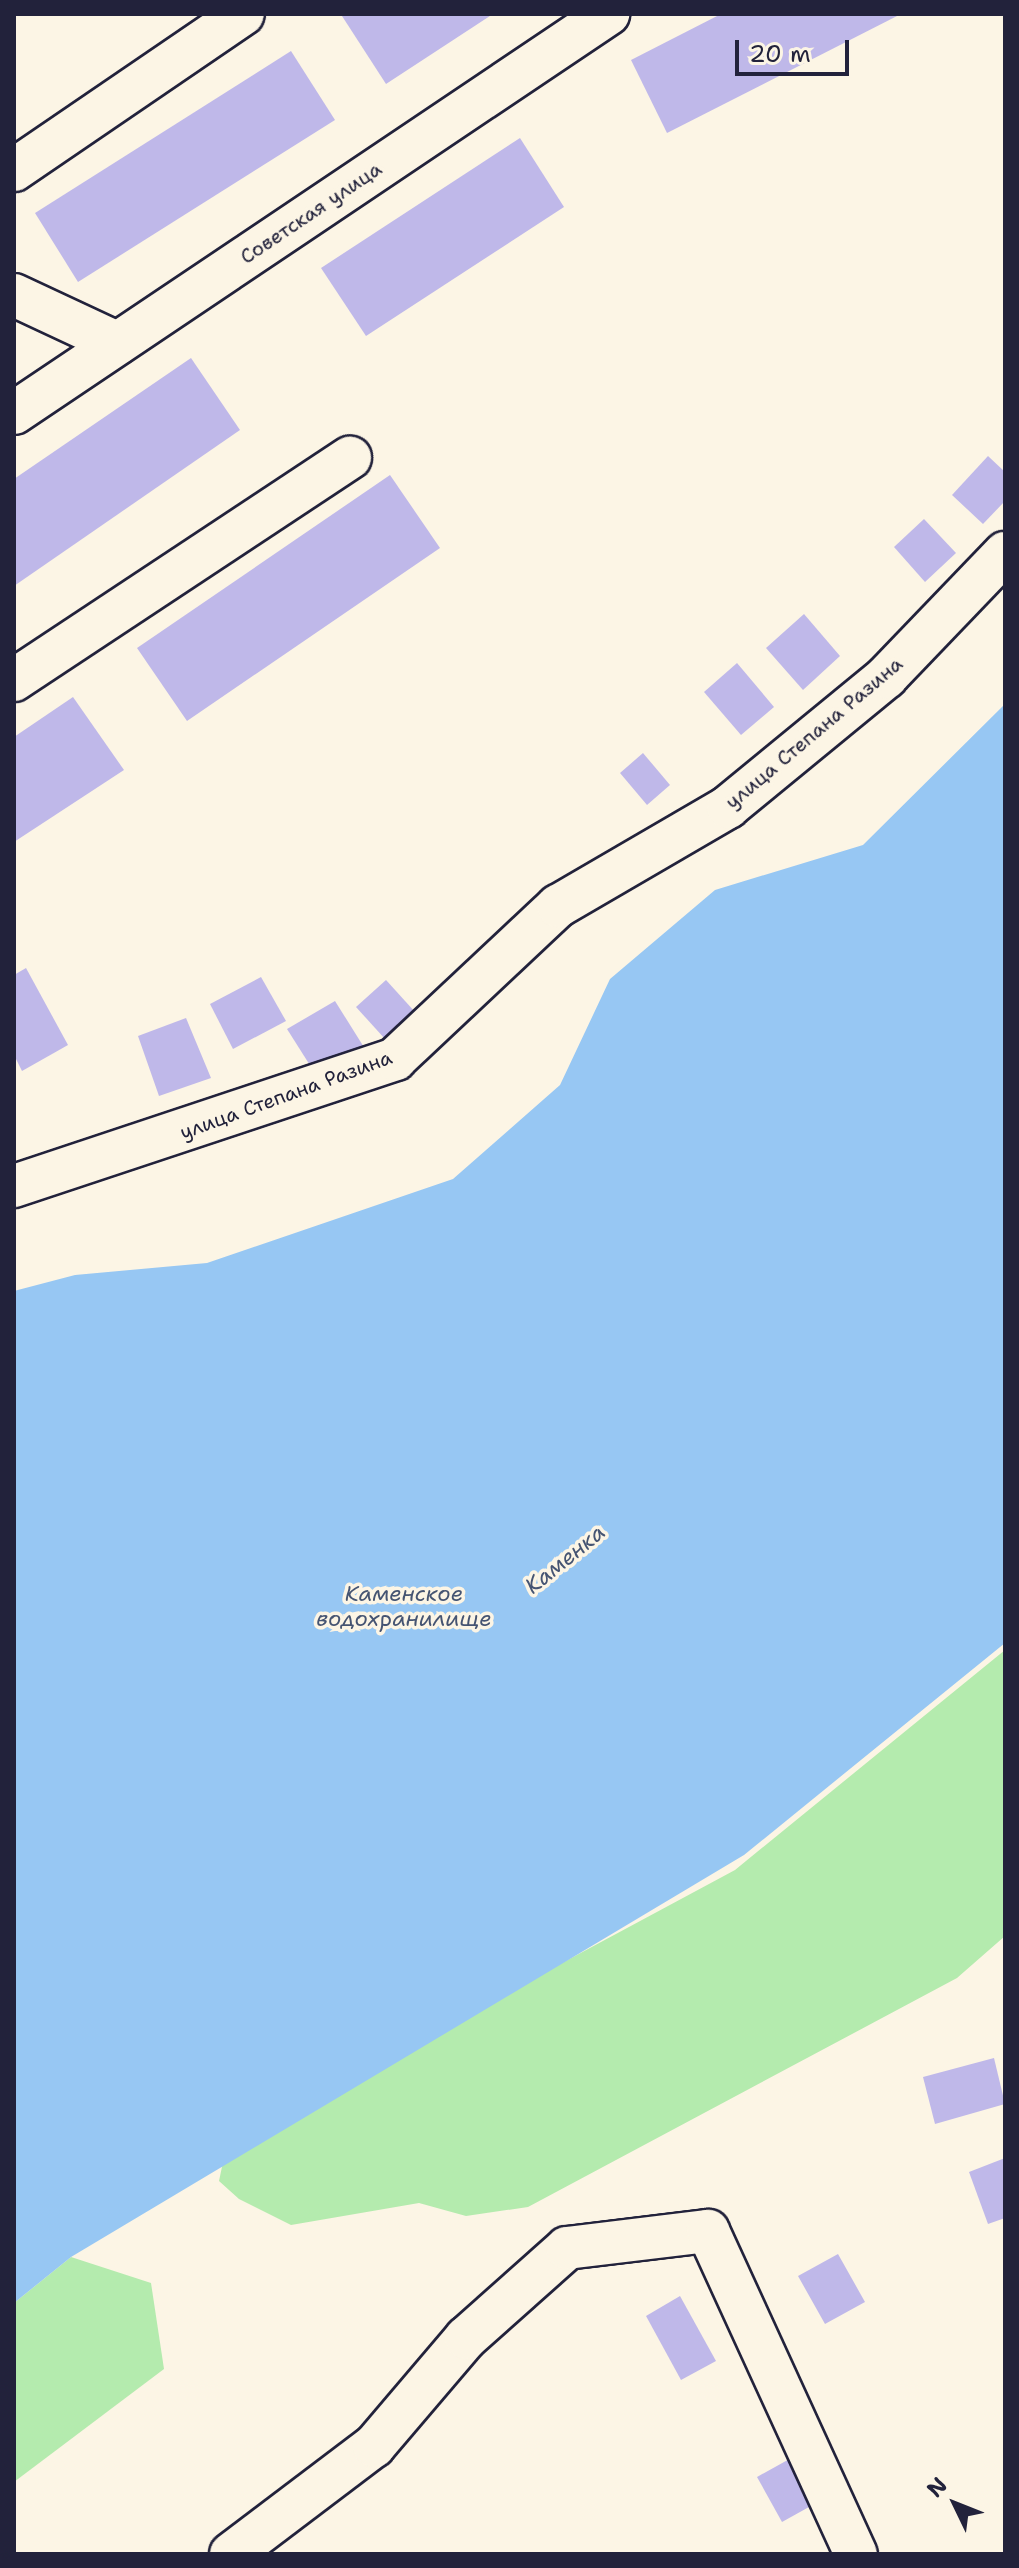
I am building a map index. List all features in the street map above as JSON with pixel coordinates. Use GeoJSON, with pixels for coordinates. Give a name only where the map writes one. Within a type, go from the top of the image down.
{"type":"FeatureCollection","features":[{"type":"Feature","properties":{"kind":"street"},"geometry":{"type":"LineString","coordinates":[[14,170],[243,14]]}},
{"type":"Feature","properties":{"kind":"street","name":"Советская улица"},"geometry":{"type":"LineString","coordinates":[[14,413],[608,14]]}},
{"type":"Feature","properties":{"kind":"street"},"geometry":{"type":"LineString","coordinates":[[14,295],[117,343]]}},
{"type":"Feature","properties":{"kind":"street"},"geometry":{"type":"LineString","coordinates":[[14,680],[350,458]]}},
{"type":"Feature","properties":{"kind":"street","name":"улица Степана Разина"},"geometry":{"type":"LineString","coordinates":[[14,1186],[395,1059],[558,906],[728,807],[886,677],[1005,553]]}},
{"type":"Feature","properties":{"kind":"street"},"geometry":{"type":"LineString","coordinates":[[231,2554],[374,2446],[466,2338],[567,2248],[708,2231],[856,2554]]}},
{"type":"Feature","properties":{"kind":"green space"},"geometry":{"type":"Polygon","coordinates":[[[1005,1650],[1005,1936],[957,1978],[528,2207],[466,2216],[419,2203],[291,2225],[239,2199],[219,2181],[227,2143],[735,1870],[1005,1650]]]}},
{"type":"Feature","properties":{"kind":"green space"},"geometry":{"type":"Polygon","coordinates":[[[71,2257],[151,2283],[164,2369],[14,2482],[14,2303],[71,2257]]]}},
{"type":"Feature","properties":{"kind":"water","name":"Каменское водохранилище"},"geometry":{"type":"Polygon","coordinates":[[[1005,704],[1005,1643],[744,1855],[71,2257],[14,2303],[14,1291],[75,1275],[207,1263],[453,1179],[560,1085],[610,979],[715,890],[863,845],[1005,704]]]}},
{"type":"Feature","properties":{"kind":"building"},"geometry":{"type":"Polygon","coordinates":[[[344,14],[493,14],[386,84],[342,16],[344,14]]]}},
{"type":"Feature","properties":{"kind":"building"},"geometry":{"type":"Polygon","coordinates":[[[721,14],[901,14],[667,133],[631,60],[721,14]]]}},
{"type":"Feature","properties":{"kind":"building"},"geometry":{"type":"Polygon","coordinates":[[[291,51],[335,120],[78,282],[35,213],[291,51]]]}},
{"type":"Feature","properties":{"kind":"building"},"geometry":{"type":"Polygon","coordinates":[[[520,138],[564,207],[366,336],[321,268],[520,138]]]}},
{"type":"Feature","properties":{"kind":"building"},"geometry":{"type":"Polygon","coordinates":[[[191,358],[240,430],[14,586],[14,479],[191,358]]]}},
{"type":"Feature","properties":{"kind":"building"},"geometry":{"type":"Polygon","coordinates":[[[988,456],[1005,472],[1005,501],[983,524],[952,495],[988,456]]]}},
{"type":"Feature","properties":{"kind":"building"},"geometry":{"type":"Polygon","coordinates":[[[390,475],[440,548],[187,721],[137,648],[390,475]]]}},
{"type":"Feature","properties":{"kind":"building"},"geometry":{"type":"Polygon","coordinates":[[[924,519],[956,553],[925,582],[894,547],[924,519]]]}},
{"type":"Feature","properties":{"kind":"building"},"geometry":{"type":"Polygon","coordinates":[[[804,614],[840,656],[803,690],[766,648],[804,614]]]}},
{"type":"Feature","properties":{"kind":"building"},"geometry":{"type":"Polygon","coordinates":[[[737,663],[774,707],[741,735],[704,692],[737,663]]]}},
{"type":"Feature","properties":{"kind":"building"},"geometry":{"type":"Polygon","coordinates":[[[73,697],[124,770],[14,842],[14,737],[73,697]]]}},
{"type":"Feature","properties":{"kind":"building"},"geometry":{"type":"Polygon","coordinates":[[[643,753],[670,785],[647,805],[620,773],[643,753]]]}},
{"type":"Feature","properties":{"kind":"building"},"geometry":{"type":"Polygon","coordinates":[[[26,968],[68,1045],[22,1071],[14,1055],[14,975],[26,968]]]}},
{"type":"Feature","properties":{"kind":"building"},"geometry":{"type":"Polygon","coordinates":[[[261,977],[286,1021],[233,1049],[210,1004],[261,977]]]}},
{"type":"Feature","properties":{"kind":"building"},"geometry":{"type":"Polygon","coordinates":[[[386,980],[425,1023],[395,1050],[356,1007],[386,980]]]}},
{"type":"Feature","properties":{"kind":"building"},"geometry":{"type":"Polygon","coordinates":[[[335,1001],[372,1060],[325,1089],[287,1029],[335,1001]]]}},
{"type":"Feature","properties":{"kind":"building"},"geometry":{"type":"Polygon","coordinates":[[[186,1018],[211,1078],[159,1096],[138,1036],[186,1018]]]}},
{"type":"Feature","properties":{"kind":"building"},"geometry":{"type":"Polygon","coordinates":[[[994,2058],[1005,2104],[935,2124],[923,2077],[994,2058]]]}},
{"type":"Feature","properties":{"kind":"building"},"geometry":{"type":"Polygon","coordinates":[[[1005,2158],[1005,2218],[988,2224],[969,2172],[1005,2158]]]}},
{"type":"Feature","properties":{"kind":"building"},"geometry":{"type":"Polygon","coordinates":[[[838,2254],[865,2302],[825,2324],[798,2276],[838,2254]]]}},
{"type":"Feature","properties":{"kind":"building"},"geometry":{"type":"Polygon","coordinates":[[[680,2296],[716,2361],[681,2380],[646,2316],[680,2296]]]}},
{"type":"Feature","properties":{"kind":"building"},"geometry":{"type":"Polygon","coordinates":[[[802,2452],[827,2497],[782,2522],[757,2477],[802,2452]]]}},
{"type":"Feature","properties":{"kind":"water label","name":"Каменка"},"geometry":{"type":"Point","coordinates":[565,1559]}}]}
